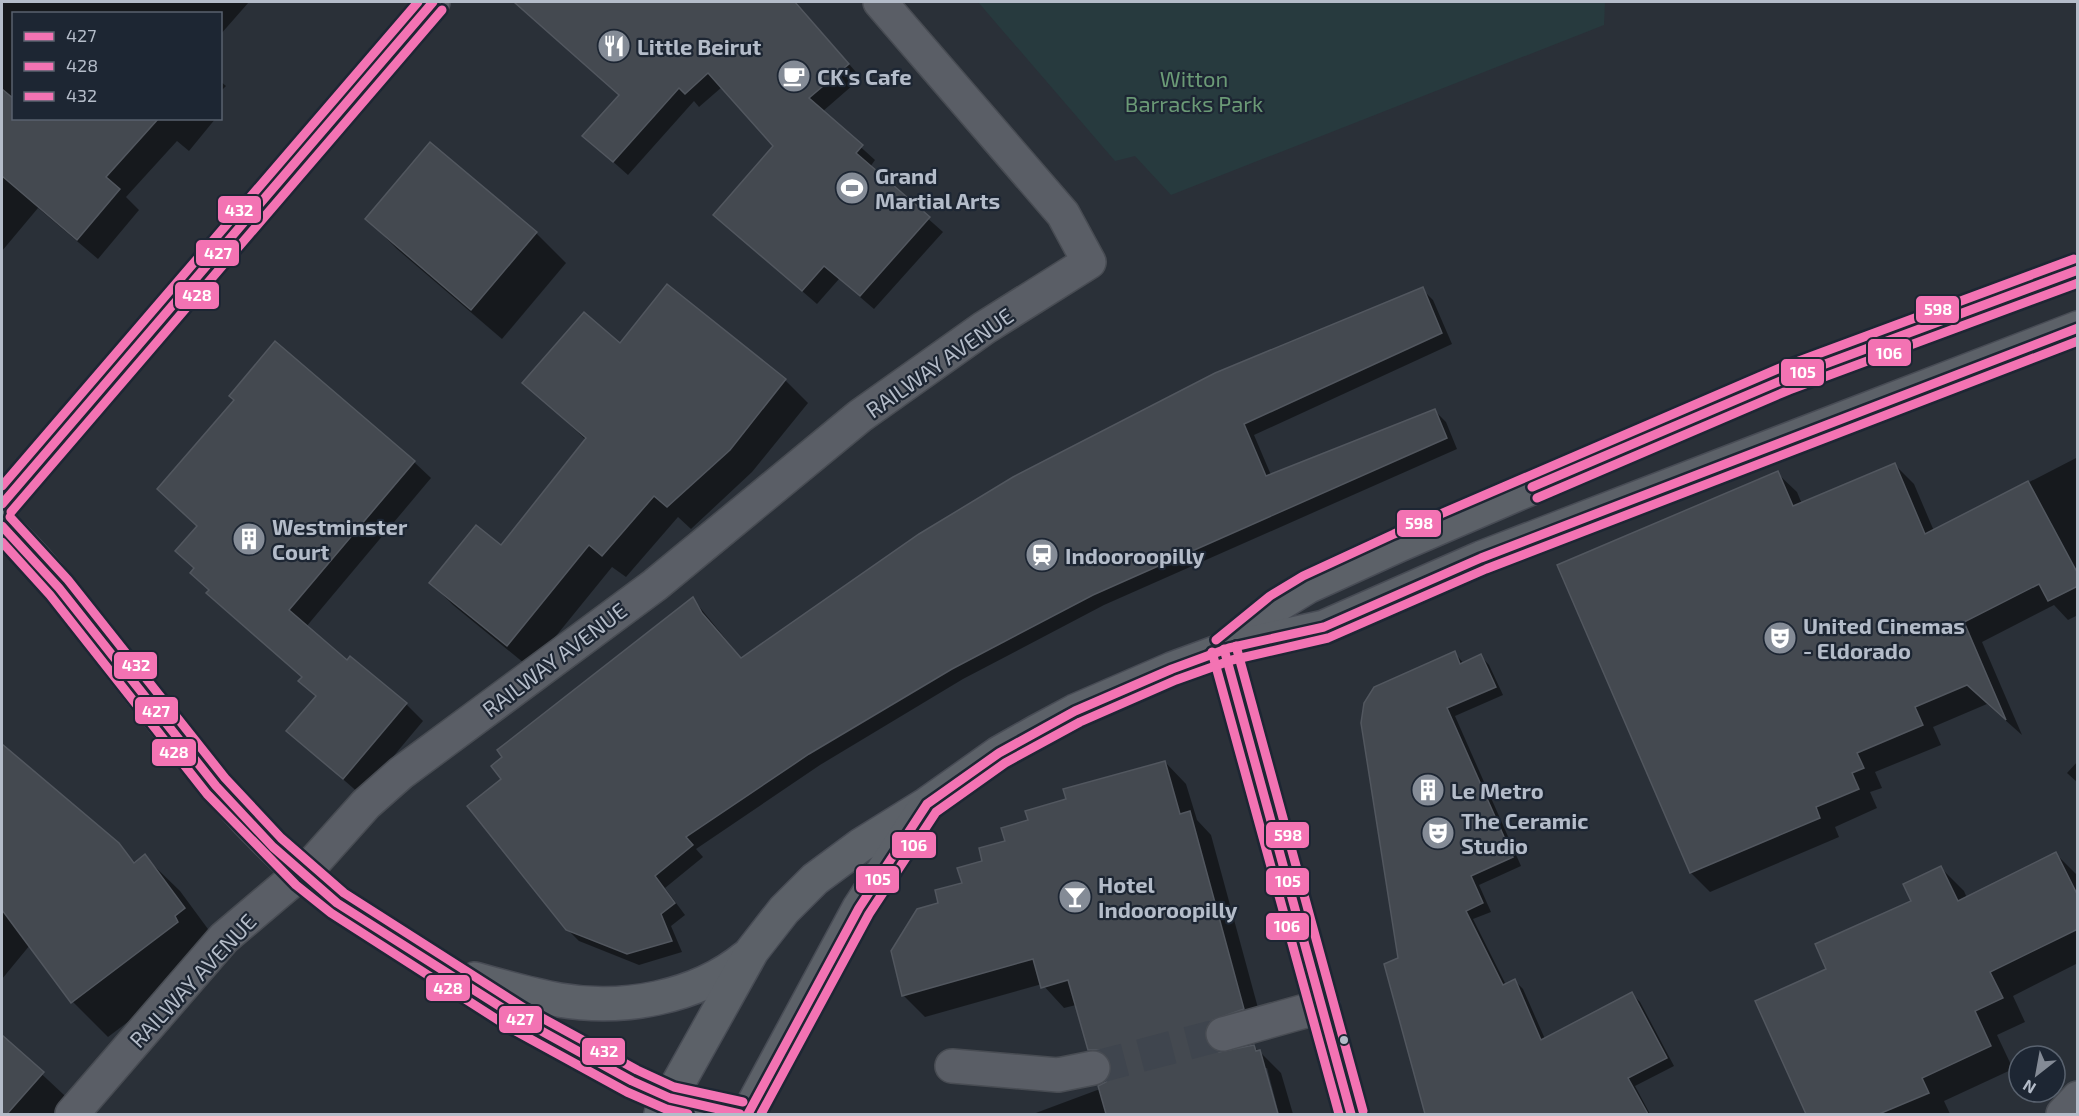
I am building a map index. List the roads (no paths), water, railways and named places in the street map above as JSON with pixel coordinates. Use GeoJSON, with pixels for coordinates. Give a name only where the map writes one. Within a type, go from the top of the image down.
{"type":"FeatureCollection","features":[{"type":"Feature","properties":{"kind":"main road"},"geometry":{"type":"LineString","coordinates":[[2,504],[433,2]]}},
{"type":"Feature","properties":{"kind":"main road"},"geometry":{"type":"LineString","coordinates":[[1226,648],[1278,605],[1309,586],[1399,544],[1785,379],[2078,270]]}},
{"type":"Feature","properties":{"kind":"main road"},"geometry":{"type":"LineString","coordinates":[[665,1106],[752,951],[784,910],[815,879],[861,844],[927,804],[999,753],[1075,711],[1226,648],[1324,627],[1481,558],[2078,328]]}},
{"type":"Feature","properties":{"kind":"main road"},"geometry":{"type":"LineString","coordinates":[[2,526],[50,576],[212,784],[261,838],[300,874],[337,903],[518,1018],[632,1081],[665,1106],[740,1114]]}},
{"type":"Feature","properties":{"kind":"main road"},"geometry":{"type":"LineString","coordinates":[[748,1114],[859,908],[927,804]]}},
{"type":"Feature","properties":{"kind":"main road"},"geometry":{"type":"LineString","coordinates":[[441,969],[550,998],[601,1004],[651,1000],[706,983],[752,951]]}},
{"type":"Feature","properties":{"kind":"street","name":"RAILWAY AVENUE"},"geometry":{"type":"LineString","coordinates":[[72,1114],[224,938],[300,874],[332,844],[366,804],[401,773],[663,578],[860,416],[984,328],[1089,262],[1063,214],[880,2]]}},
{"type":"Feature","properties":{"kind":"street"},"geometry":{"type":"LineString","coordinates":[[1226,648],[1352,1114]]}},
{"type":"Feature","properties":{"kind":"street"},"geometry":{"type":"LineString","coordinates":[[1223,1034],[1323,1006]]}},
{"type":"Feature","properties":{"kind":"street"},"geometry":{"type":"LineString","coordinates":[[952,1066],[1058,1075],[1093,1068]]}},
{"type":"Feature","properties":{"kind":"street"},"geometry":{"type":"LineString","coordinates":[[2063,1114],[2078,1098]]}},
{"type":"Feature","properties":{"kind":"tunnel"},"geometry":{"type":"LineString","coordinates":[[1093,1068],[1223,1034]]}},
{"type":"Feature","properties":{"kind":"place","name":"Little Beirut"},"geometry":{"type":"Point","coordinates":[614,46]}},
{"type":"Feature","properties":{"kind":"place","name":"CK's Cafe"},"geometry":{"type":"Point","coordinates":[794,76]}},
{"type":"Feature","properties":{"kind":"place","name":"Grand Martial Arts"},"geometry":{"type":"Point","coordinates":[852,188]}},
{"type":"Feature","properties":{"kind":"place","name":"Westminster Court"},"geometry":{"type":"Point","coordinates":[249,539]}},
{"type":"Feature","properties":{"kind":"place","name":"Indooroopilly"},"geometry":{"type":"Point","coordinates":[1042,555]}},
{"type":"Feature","properties":{"kind":"place","name":"United Cinemas - Eldorado"},"geometry":{"type":"Point","coordinates":[1780,638]}},
{"type":"Feature","properties":{"kind":"place","name":"Le Metro"},"geometry":{"type":"Point","coordinates":[1428,790]}},
{"type":"Feature","properties":{"kind":"place","name":"The Ceramic Studio"},"geometry":{"type":"Point","coordinates":[1438,833]}},
{"type":"Feature","properties":{"kind":"place","name":"Hotel Indooroopilly"},"geometry":{"type":"Point","coordinates":[1075,897]}},
{"type":"Feature","properties":{"kind":"park label","name":"Witton Barracks Park"},"geometry":{"type":"Point","coordinates":[1194,90]}}]}
